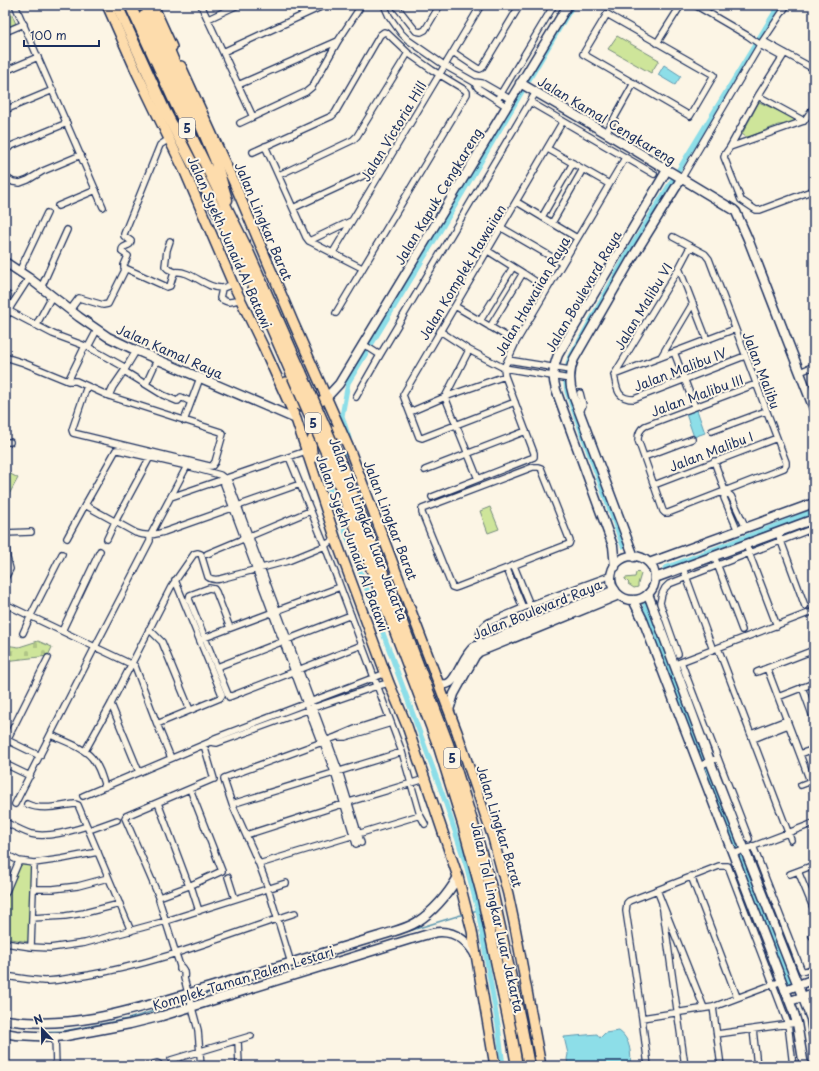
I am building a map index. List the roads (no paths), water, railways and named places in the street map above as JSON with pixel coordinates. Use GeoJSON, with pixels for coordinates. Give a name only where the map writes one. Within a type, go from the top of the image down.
{"type":"FeatureCollection","features":[{"type":"Feature","properties":{"kind":"highway","name":"Jalan Tol Lingkar Luar Jakarta"},"geometry":{"type":"LineString","coordinates":[[118,5],[165,111],[243,251]]}},
{"type":"Feature","properties":{"kind":"highway","name":"Jalan Tol Lingkar Luar Jakarta"},"geometry":{"type":"LineString","coordinates":[[130,5],[206,168],[230,214],[243,251],[336,465],[405,630],[452,758],[492,891],[529,1066]]}},
{"type":"Feature","properties":{"kind":"highway"},"geometry":{"type":"LineString","coordinates":[[139,5],[175,85],[201,150],[206,168]]}},
{"type":"Feature","properties":{"kind":"highway"},"geometry":{"type":"LineString","coordinates":[[145,5],[169,50],[215,159],[230,214]]}},
{"type":"Feature","properties":{"kind":"highway","name":"Jalan Tol Lingkar Luar Jakarta"},"geometry":{"type":"LineString","coordinates":[[336,465],[439,747],[463,824],[482,894],[517,1066]]}},
{"type":"Feature","properties":{"kind":"main road","name":"Jalan Syekh Junaid Al Batawi"},"geometry":{"type":"LineString","coordinates":[[107,5],[137,73],[185,172],[240,300],[256,329],[296,420],[337,541],[389,683],[407,726],[458,877],[469,920],[495,1066]]}},
{"type":"Feature","properties":{"kind":"main road","name":"Jalan Lingkar Barat"},"geometry":{"type":"LineString","coordinates":[[153,5],[235,185],[293,322],[347,443],[440,684],[493,838],[506,887],[517,935],[541,1066]]}},
{"type":"Feature","properties":{"kind":"main road"},"geometry":{"type":"LineString","coordinates":[[256,329],[265,340],[294,400],[300,406],[315,404],[327,397]]}},
{"type":"Feature","properties":{"kind":"main road"},"geometry":{"type":"LineString","coordinates":[[290,391],[299,398],[311,397],[318,388],[319,379]]}},
{"type":"Feature","properties":{"kind":"main road"},"geometry":{"type":"LineString","coordinates":[[332,526],[329,510],[312,451],[311,442],[318,432],[328,429],[332,430],[347,443]]}},
{"type":"Feature","properties":{"kind":"street"},"geometry":{"type":"LineString","coordinates":[[15,5],[103,207]]}},
{"type":"Feature","properties":{"kind":"street"},"geometry":{"type":"LineString","coordinates":[[201,5],[253,117]]}},
{"type":"Feature","properties":{"kind":"street"},"geometry":{"type":"LineString","coordinates":[[208,20],[238,5]]}},
{"type":"Feature","properties":{"kind":"street"},"geometry":{"type":"LineString","coordinates":[[223,52],[325,5]]}},
{"type":"Feature","properties":{"kind":"street"},"geometry":{"type":"LineString","coordinates":[[240,123],[306,92],[312,87],[338,41],[359,9],[358,5]]}},
{"type":"Feature","properties":{"kind":"street"},"geometry":{"type":"LineString","coordinates":[[384,5],[389,16],[408,40],[444,66],[474,82],[482,83],[501,93],[508,102]]}},
{"type":"Feature","properties":{"kind":"street"},"geometry":{"type":"LineString","coordinates":[[389,16],[398,6],[416,31],[421,32],[425,30],[440,5]]}},
{"type":"Feature","properties":{"kind":"street","name":"Jalan Victoria Hill"},"geometry":{"type":"LineString","coordinates":[[332,254],[481,5]]}},
{"type":"Feature","properties":{"kind":"street"},"geometry":{"type":"LineString","coordinates":[[453,52],[477,68],[482,68],[520,5]]}},
{"type":"Feature","properties":{"kind":"street"},"geometry":{"type":"LineString","coordinates":[[496,100],[554,5]]}},
{"type":"Feature","properties":{"kind":"street","name":"Jalan Kapuk Cengkareng"},"geometry":{"type":"LineString","coordinates":[[327,397],[339,384],[366,347],[508,102],[568,5]]}},
{"type":"Feature","properties":{"kind":"street"},"geometry":{"type":"LineString","coordinates":[[657,43],[681,5]]}},
{"type":"Feature","properties":{"kind":"street"},"geometry":{"type":"LineString","coordinates":[[695,5],[760,43],[814,69]]}},
{"type":"Feature","properties":{"kind":"street","name":"Jalan Kamal Cengkareng"},"geometry":{"type":"LineString","coordinates":[[674,174],[760,43],[787,5]]}},
{"type":"Feature","properties":{"kind":"street"},"geometry":{"type":"LineString","coordinates":[[607,14],[714,75],[690,116],[634,83],[583,54],[607,14]]}},
{"type":"Feature","properties":{"kind":"street"},"geometry":{"type":"LineString","coordinates":[[5,32],[24,24]]}},
{"type":"Feature","properties":{"kind":"street"},"geometry":{"type":"LineString","coordinates":[[253,152],[332,116],[382,32],[387,33],[408,53],[467,92],[336,313]]}},
{"type":"Feature","properties":{"kind":"street"},"geometry":{"type":"LineString","coordinates":[[238,85],[338,41]]}},
{"type":"Feature","properties":{"kind":"street"},"geometry":{"type":"LineString","coordinates":[[279,175],[352,140],[357,136],[408,53]]}},
{"type":"Feature","properties":{"kind":"street"},"geometry":{"type":"LineString","coordinates":[[783,55],[724,157],[741,200],[756,210],[760,210],[814,190]]}},
{"type":"Feature","properties":{"kind":"street"},"geometry":{"type":"LineString","coordinates":[[5,71],[38,57]]}},
{"type":"Feature","properties":{"kind":"street"},"geometry":{"type":"LineString","coordinates":[[474,82],[478,88],[496,100],[508,102]]}},
{"type":"Feature","properties":{"kind":"street","name":"Jalan Kamal Cengkareng"},"geometry":{"type":"LineString","coordinates":[[521,83],[736,212],[814,409]]}},
{"type":"Feature","properties":{"kind":"street"},"geometry":{"type":"LineString","coordinates":[[606,133],[634,83]]}},
{"type":"Feature","properties":{"kind":"street"},"geometry":{"type":"LineString","coordinates":[[5,110],[53,90]]}},
{"type":"Feature","properties":{"kind":"street"},"geometry":{"type":"LineString","coordinates":[[356,397],[530,102],[533,90]]}},
{"type":"Feature","properties":{"kind":"street"},"geometry":{"type":"LineString","coordinates":[[758,96],[804,121]]}},
{"type":"Feature","properties":{"kind":"street"},"geometry":{"type":"LineString","coordinates":[[530,102],[654,174]]}},
{"type":"Feature","properties":{"kind":"street"},"geometry":{"type":"LineString","coordinates":[[730,147],[804,121],[814,107]]}},
{"type":"Feature","properties":{"kind":"street","name":"Jalan Komplek Hawaiian"},"geometry":{"type":"LineString","coordinates":[[456,426],[422,438],[419,437],[403,395],[502,228],[563,121]]}},
{"type":"Feature","properties":{"kind":"street"},"geometry":{"type":"LineString","coordinates":[[5,151],[10,146],[67,123]]}},
{"type":"Feature","properties":{"kind":"street"},"geometry":{"type":"LineString","coordinates":[[168,139],[160,146],[124,234],[124,236],[131,241],[130,244],[123,247],[122,252],[128,256],[124,268],[167,287],[170,286],[175,272]]}},
{"type":"Feature","properties":{"kind":"street"},"geometry":{"type":"LineString","coordinates":[[266,146],[309,241],[362,268]]}},
{"type":"Feature","properties":{"kind":"street"},"geometry":{"type":"LineString","coordinates":[[548,149],[609,184]]}},
{"type":"Feature","properties":{"kind":"street"},"geometry":{"type":"LineString","coordinates":[[5,177],[13,182],[20,183],[81,155]]}},
{"type":"Feature","properties":{"kind":"street","name":"Jalan Hawaiian Raya"},"geometry":{"type":"LineString","coordinates":[[478,479],[534,457],[534,453],[505,376],[504,368],[516,342],[625,158]]}},
{"type":"Feature","properties":{"kind":"street"},"geometry":{"type":"LineString","coordinates":[[542,217],[573,163]]}},
{"type":"Feature","properties":{"kind":"street"},"geometry":{"type":"LineString","coordinates":[[293,208],[385,166]]}},
{"type":"Feature","properties":{"kind":"street"},"geometry":{"type":"LineString","coordinates":[[552,223],[583,169]]}},
{"type":"Feature","properties":{"kind":"street","name":"Jalan Boulevard Raya"},"geometry":{"type":"LineString","coordinates":[[614,571],[613,546],[556,390],[556,368],[558,355],[620,253],[674,174]]}},
{"type":"Feature","properties":{"kind":"street","name":"Jalan Boulevard Raya"},"geometry":{"type":"LineString","coordinates":[[634,557],[572,391],[568,379],[569,369],[630,259],[674,174]]}},
{"type":"Feature","properties":{"kind":"street"},"geometry":{"type":"LineString","coordinates":[[58,206],[96,190]]}},
{"type":"Feature","properties":{"kind":"street"},"geometry":{"type":"LineString","coordinates":[[517,202],[577,238]]}},
{"type":"Feature","properties":{"kind":"street"},"geometry":{"type":"LineString","coordinates":[[19,272],[48,213]]}},
{"type":"Feature","properties":{"kind":"street"},"geometry":{"type":"LineString","coordinates":[[309,241],[352,221]]}},
{"type":"Feature","properties":{"kind":"street"},"geometry":{"type":"LineString","coordinates":[[502,228],[562,263]]}},
{"type":"Feature","properties":{"kind":"street"},"geometry":{"type":"LineString","coordinates":[[41,288],[67,230]]}},
{"type":"Feature","properties":{"kind":"street","name":"Jalan Malibu"},"geometry":{"type":"LineString","coordinates":[[644,426],[638,435],[638,440],[665,513],[784,468],[786,465],[709,259],[705,254],[673,237]]}},
{"type":"Feature","properties":{"kind":"street"},"geometry":{"type":"LineString","coordinates":[[170,241],[165,266],[168,270],[189,275],[211,286],[222,289],[233,284]]}},
{"type":"Feature","properties":{"kind":"street","name":"Jalan Malibu VI"},"geometry":{"type":"LineString","coordinates":[[614,375],[679,268],[690,247]]}},
{"type":"Feature","properties":{"kind":"street"},"geometry":{"type":"LineString","coordinates":[[488,251],[547,290]]}},
{"type":"Feature","properties":{"kind":"street"},"geometry":{"type":"LineString","coordinates":[[620,253],[630,259]]}},
{"type":"Feature","properties":{"kind":"street","name":"Jalan Kamal Raya"},"geometry":{"type":"LineString","coordinates":[[5,262],[108,337],[136,351],[296,420]]}},
{"type":"Feature","properties":{"kind":"street"},"geometry":{"type":"LineString","coordinates":[[480,321],[513,267]]}},
{"type":"Feature","properties":{"kind":"street"},"geometry":{"type":"LineString","coordinates":[[679,268],[707,340]]}},
{"type":"Feature","properties":{"kind":"street"},"geometry":{"type":"LineString","coordinates":[[70,310],[78,298],[103,305],[108,304],[125,270],[127,269]]}},
{"type":"Feature","properties":{"kind":"street"},"geometry":{"type":"LineString","coordinates":[[490,327],[523,273]]}},
{"type":"Feature","properties":{"kind":"street"},"geometry":{"type":"LineString","coordinates":[[5,319],[29,278]]}},
{"type":"Feature","properties":{"kind":"street"},"geometry":{"type":"LineString","coordinates":[[222,289],[220,298],[222,300],[230,303],[240,300]]}},
{"type":"Feature","properties":{"kind":"street"},"geometry":{"type":"LineString","coordinates":[[5,294],[8,296],[5,302],[10,309],[34,325],[87,347],[125,369],[163,395],[177,401],[181,397],[191,402]]}},
{"type":"Feature","properties":{"kind":"street"},"geometry":{"type":"LineString","coordinates":[[34,325],[39,320],[52,296]]}},
{"type":"Feature","properties":{"kind":"street"},"geometry":{"type":"LineString","coordinates":[[661,357],[693,303]]}},
{"type":"Feature","properties":{"kind":"street"},"geometry":{"type":"LineString","coordinates":[[455,306],[516,342]]}},
{"type":"Feature","properties":{"kind":"street"},"geometry":{"type":"LineString","coordinates":[[614,375],[735,329]]}},
{"type":"Feature","properties":{"kind":"street"},"geometry":{"type":"LineString","coordinates":[[68,381],[97,330]]}},
{"type":"Feature","properties":{"kind":"street"},"geometry":{"type":"LineString","coordinates":[[440,331],[469,350],[504,368],[568,379]]}},
{"type":"Feature","properties":{"kind":"street"},"geometry":{"type":"LineString","coordinates":[[366,347],[380,355]]}},
{"type":"Feature","properties":{"kind":"street"},"geometry":{"type":"LineString","coordinates":[[432,497],[478,479],[445,397],[469,350]]}},
{"type":"Feature","properties":{"kind":"street"},"geometry":{"type":"LineString","coordinates":[[109,396],[113,387],[136,351]]}},
{"type":"Feature","properties":{"kind":"street"},"geometry":{"type":"LineString","coordinates":[[674,352],[695,407]]}},
{"type":"Feature","properties":{"kind":"street","name":"Jalan Malibu IV"},"geometry":{"type":"LineString","coordinates":[[614,375],[616,389],[619,394],[627,399],[634,399],[745,356]]}},
{"type":"Feature","properties":{"kind":"street"},"geometry":{"type":"LineString","coordinates":[[5,357],[68,381],[76,381],[109,396],[222,433],[223,434],[215,462],[212,466],[209,466],[73,433],[72,430],[86,386]]}},
{"type":"Feature","properties":{"kind":"street"},"geometry":{"type":"LineString","coordinates":[[146,384],[157,360]]}},
{"type":"Feature","properties":{"kind":"street"},"geometry":{"type":"LineString","coordinates":[[508,360],[569,369]]}},
{"type":"Feature","properties":{"kind":"street"},"geometry":{"type":"LineString","coordinates":[[529,372],[530,364]]}},
{"type":"Feature","properties":{"kind":"street"},"geometry":{"type":"LineString","coordinates":[[800,372],[814,366]]}},
{"type":"Feature","properties":{"kind":"street"},"geometry":{"type":"LineString","coordinates":[[410,412],[445,397],[505,376]]}},
{"type":"Feature","properties":{"kind":"street"},"geometry":{"type":"LineString","coordinates":[[184,421],[200,378]]}},
{"type":"Feature","properties":{"kind":"street","name":"Jalan Malibu III"},"geometry":{"type":"LineString","coordinates":[[644,426],[756,384]]}},
{"type":"Feature","properties":{"kind":"street"},"geometry":{"type":"LineString","coordinates":[[580,393],[583,405],[580,412]]}},
{"type":"Feature","properties":{"kind":"street"},"geometry":{"type":"LineString","coordinates":[[456,426],[515,402]]}},
{"type":"Feature","properties":{"kind":"street"},"geometry":{"type":"LineString","coordinates":[[712,431],[766,411]]}},
{"type":"Feature","properties":{"kind":"street"},"geometry":{"type":"LineString","coordinates":[[425,470],[526,431]]}},
{"type":"Feature","properties":{"kind":"street","name":"Jalan Malibu I"},"geometry":{"type":"LineString","coordinates":[[654,485],[777,438]]}},
{"type":"Feature","properties":{"kind":"street"},"geometry":{"type":"LineString","coordinates":[[644,457],[692,439]]}},
{"type":"Feature","properties":{"kind":"street"},"geometry":{"type":"LineString","coordinates":[[67,538],[116,450],[187,466],[220,475],[225,479]]}},
{"type":"Feature","properties":{"kind":"street"},"geometry":{"type":"LineString","coordinates":[[171,496],[225,479],[306,450]]}},
{"type":"Feature","properties":{"kind":"street"},"geometry":{"type":"LineString","coordinates":[[107,539],[150,457]]}},
{"type":"Feature","properties":{"kind":"street"},"geometry":{"type":"LineString","coordinates":[[289,457],[362,644],[402,752],[420,815],[425,824]]}},
{"type":"Feature","properties":{"kind":"street"},"geometry":{"type":"LineString","coordinates":[[714,461],[725,491],[724,498],[742,529]]}},
{"type":"Feature","properties":{"kind":"street"},"geometry":{"type":"LineString","coordinates":[[15,804],[150,541],[150,536],[187,466]]}},
{"type":"Feature","properties":{"kind":"street"},"geometry":{"type":"LineString","coordinates":[[533,467],[540,467],[570,543],[507,568],[458,587],[452,587],[422,513],[422,509],[533,467]]}},
{"type":"Feature","properties":{"kind":"street"},"geometry":{"type":"LineString","coordinates":[[225,479],[224,484],[235,507],[309,706],[324,741],[329,744],[336,772],[359,844]]}},
{"type":"Feature","properties":{"kind":"street"},"geometry":{"type":"LineString","coordinates":[[85,505],[136,533],[144,536],[150,536],[300,484]]}},
{"type":"Feature","properties":{"kind":"street"},"geometry":{"type":"LineString","coordinates":[[649,563],[814,503]]}},
{"type":"Feature","properties":{"kind":"street"},"geometry":{"type":"LineString","coordinates":[[207,554],[310,511]]}},
{"type":"Feature","properties":{"kind":"street"},"geometry":{"type":"LineString","coordinates":[[656,578],[746,545],[779,537],[813,526]]}},
{"type":"Feature","properties":{"kind":"street"},"geometry":{"type":"LineString","coordinates":[[5,578],[10,569],[7,558],[5,533],[31,532]]}},
{"type":"Feature","properties":{"kind":"street"},"geometry":{"type":"LineString","coordinates":[[678,654],[660,603],[665,588],[669,584],[749,553],[779,537]]}},
{"type":"Feature","properties":{"kind":"street"},"geometry":{"type":"LineString","coordinates":[[779,537],[805,606]]}},
{"type":"Feature","properties":{"kind":"street"},"geometry":{"type":"LineString","coordinates":[[85,751],[175,580],[194,554],[201,554],[208,576],[211,579],[220,580],[288,561],[325,546],[329,546],[337,541]]}},
{"type":"Feature","properties":{"kind":"street"},"geometry":{"type":"LineString","coordinates":[[746,545],[777,626]]}},
{"type":"Feature","properties":{"kind":"street"},"geometry":{"type":"LineString","coordinates":[[62,631],[100,551]]}},
{"type":"Feature","properties":{"kind":"street"},"geometry":{"type":"LineString","coordinates":[[23,633],[30,616],[62,554]]}},
{"type":"Feature","properties":{"kind":"street"},"geometry":{"type":"LineString","coordinates":[[714,556],[742,630]]}},
{"type":"Feature","properties":{"kind":"street"},"geometry":{"type":"LineString","coordinates":[[481,647],[479,637],[480,630],[484,625],[614,571],[624,559],[634,557],[645,560],[649,563],[656,578],[654,587],[648,594],[639,599],[625,599],[617,592],[612,582],[614,571]]}},
{"type":"Feature","properties":{"kind":"street"},"geometry":{"type":"LineString","coordinates":[[514,566],[530,606]]}},
{"type":"Feature","properties":{"kind":"street"},"geometry":{"type":"LineString","coordinates":[[507,568],[524,608]]}},
{"type":"Feature","properties":{"kind":"street"},"geometry":{"type":"LineString","coordinates":[[684,568],[715,649],[752,736],[791,840]]}},
{"type":"Feature","properties":{"kind":"street"},"geometry":{"type":"LineString","coordinates":[[157,724],[220,698],[222,695],[175,580]]}},
{"type":"Feature","properties":{"kind":"street"},"geometry":{"type":"LineString","coordinates":[[204,638],[340,587]]}},
{"type":"Feature","properties":{"kind":"street"},"geometry":{"type":"LineString","coordinates":[[230,628],[214,589],[209,588],[190,595],[189,598],[228,697],[362,644]]}},
{"type":"Feature","properties":{"kind":"street","name":"Jalan Boulevard Raya"},"geometry":{"type":"LineString","coordinates":[[440,684],[448,684],[452,681],[471,649],[481,647],[617,592]]}},
{"type":"Feature","properties":{"kind":"street"},"geometry":{"type":"LineString","coordinates":[[648,594],[678,664],[694,708],[707,762],[734,853],[797,1023],[804,1066]]}},
{"type":"Feature","properties":{"kind":"street"},"geometry":{"type":"LineString","coordinates":[[633,600],[707,762],[756,878],[810,1019],[814,1041]]}},
{"type":"Feature","properties":{"kind":"street"},"geometry":{"type":"LineString","coordinates":[[5,604],[94,648],[135,666],[171,758]]}},
{"type":"Feature","properties":{"kind":"street"},"geometry":{"type":"LineString","coordinates":[[678,664],[814,611]]}},
{"type":"Feature","properties":{"kind":"street"},"geometry":{"type":"LineString","coordinates":[[217,667],[351,616]]}},
{"type":"Feature","properties":{"kind":"street"},"geometry":{"type":"LineString","coordinates":[[149,629],[162,642],[190,710]]}},
{"type":"Feature","properties":{"kind":"street","name":"Jalan Boulevard Raya"},"geometry":{"type":"LineString","coordinates":[[449,710],[454,694],[481,647]]}},
{"type":"Feature","properties":{"kind":"street"},"geometry":{"type":"LineString","coordinates":[[757,672],[814,650]]}},
{"type":"Feature","properties":{"kind":"street"},"geometry":{"type":"LineString","coordinates":[[40,756],[6,740],[48,658]]}},
{"type":"Feature","properties":{"kind":"street"},"geometry":{"type":"LineString","coordinates":[[767,668],[812,781],[801,785]]}},
{"type":"Feature","properties":{"kind":"street"},"geometry":{"type":"LineString","coordinates":[[83,796],[210,742],[217,743],[240,731],[309,706],[386,673]]}},
{"type":"Feature","properties":{"kind":"street"},"geometry":{"type":"LineString","coordinates":[[309,706],[389,683]]}},
{"type":"Feature","properties":{"kind":"street"},"geometry":{"type":"LineString","coordinates":[[778,697],[814,683]]}},
{"type":"Feature","properties":{"kind":"street"},"geometry":{"type":"LineString","coordinates":[[802,687],[814,717]]}},
{"type":"Feature","properties":{"kind":"street"},"geometry":{"type":"LineString","coordinates":[[111,704],[139,772]]}},
{"type":"Feature","properties":{"kind":"street"},"geometry":{"type":"LineString","coordinates":[[291,963],[268,888],[232,804],[224,778],[324,741],[336,737],[345,737],[390,720]]}},
{"type":"Feature","properties":{"kind":"street"},"geometry":{"type":"LineString","coordinates":[[752,736],[788,723]]}},
{"type":"Feature","properties":{"kind":"street"},"geometry":{"type":"LineString","coordinates":[[51,735],[85,751],[93,758],[99,768],[105,786]]}},
{"type":"Feature","properties":{"kind":"street"},"geometry":{"type":"LineString","coordinates":[[190,789],[222,872],[191,887],[161,897],[158,896],[124,818],[126,816],[158,803],[190,789],[214,779],[204,745]]}},
{"type":"Feature","properties":{"kind":"street"},"geometry":{"type":"LineString","coordinates":[[800,754],[814,749]]}},
{"type":"Feature","properties":{"kind":"street"},"geometry":{"type":"LineString","coordinates":[[232,804],[402,752]]}},
{"type":"Feature","properties":{"kind":"street"},"geometry":{"type":"LineString","coordinates":[[707,762],[749,839]]}},
{"type":"Feature","properties":{"kind":"street"},"geometry":{"type":"LineString","coordinates":[[5,764],[30,776]]}},
{"type":"Feature","properties":{"kind":"street"},"geometry":{"type":"LineString","coordinates":[[246,835],[425,779]]}},
{"type":"Feature","properties":{"kind":"street"},"geometry":{"type":"LineString","coordinates":[[158,803],[199,911]]}},
{"type":"Feature","properties":{"kind":"street"},"geometry":{"type":"LineString","coordinates":[[28,804],[34,807],[42,808],[76,804],[88,828],[131,931]]}},
{"type":"Feature","properties":{"kind":"street"},"geometry":{"type":"LineString","coordinates":[[259,864],[420,815]]}},
{"type":"Feature","properties":{"kind":"street"},"geometry":{"type":"LineString","coordinates":[[5,822],[30,834],[40,835],[88,828],[117,820]]}},
{"type":"Feature","properties":{"kind":"street"},"geometry":{"type":"LineString","coordinates":[[734,853],[814,823]]}},
{"type":"Feature","properties":{"kind":"street"},"geometry":{"type":"LineString","coordinates":[[753,846],[802,970],[805,971],[814,968]]}},
{"type":"Feature","properties":{"kind":"street"},"geometry":{"type":"LineString","coordinates":[[5,854],[19,860],[34,863],[98,852]]}},
{"type":"Feature","properties":{"kind":"street"},"geometry":{"type":"LineString","coordinates":[[5,894],[7,883],[19,860]]}},
{"type":"Feature","properties":{"kind":"street"},"geometry":{"type":"LineString","coordinates":[[30,947],[34,863]]}},
{"type":"Feature","properties":{"kind":"street"},"geometry":{"type":"LineString","coordinates":[[790,874],[814,865]]}},
{"type":"Feature","properties":{"kind":"street"},"geometry":{"type":"LineString","coordinates":[[648,1066],[626,907],[627,904],[629,901],[719,866],[728,866],[788,1024],[793,1066]]}},
{"type":"Feature","properties":{"kind":"street"},"geometry":{"type":"LineString","coordinates":[[798,871],[814,910]]}},
{"type":"Feature","properties":{"kind":"street"},"geometry":{"type":"LineString","coordinates":[[756,878],[764,875]]}},
{"type":"Feature","properties":{"kind":"street"},"geometry":{"type":"LineString","coordinates":[[691,876],[738,997]]}},
{"type":"Feature","properties":{"kind":"street"},"geometry":{"type":"LineString","coordinates":[[228,877],[235,899]]}},
{"type":"Feature","properties":{"kind":"street","name":"Komplek Taman Palem Lestari"},"geometry":{"type":"LineString","coordinates":[[5,1033],[55,1037],[66,1036],[130,1024],[162,1016],[409,932],[416,923],[426,915],[451,889],[458,877]]}},
{"type":"Feature","properties":{"kind":"street"},"geometry":{"type":"LineString","coordinates":[[34,888],[53,889],[78,886],[108,878]]}},
{"type":"Feature","properties":{"kind":"street"},"geometry":{"type":"LineString","coordinates":[[5,943],[30,947],[50,948],[103,939],[166,922],[286,882]]}},
{"type":"Feature","properties":{"kind":"street"},"geometry":{"type":"LineString","coordinates":[[657,890],[704,1008]]}},
{"type":"Feature","properties":{"kind":"street"},"geometry":{"type":"LineString","coordinates":[[159,900],[180,966],[179,970],[184,978],[198,1030],[201,1066]]}},
{"type":"Feature","properties":{"kind":"street"},"geometry":{"type":"LineString","coordinates":[[662,903],[685,1066]]}},
{"type":"Feature","properties":{"kind":"street"},"geometry":{"type":"LineString","coordinates":[[32,918],[84,913],[120,904]]}},
{"type":"Feature","properties":{"kind":"street"},"geometry":{"type":"LineString","coordinates":[[770,915],[779,912]]}},
{"type":"Feature","properties":{"kind":"street"},"geometry":{"type":"LineString","coordinates":[[5,976],[19,979],[44,980],[104,973],[176,954],[295,913]]}},
{"type":"Feature","properties":{"kind":"street","name":"Komplek Taman Palem Lestari"},"geometry":{"type":"LineString","coordinates":[[5,1020],[40,1024],[74,1022],[125,1012],[189,995],[379,936],[409,932],[450,933],[464,941],[476,956]]}},
{"type":"Feature","properties":{"kind":"street"},"geometry":{"type":"LineString","coordinates":[[786,956],[795,953]]}},
{"type":"Feature","properties":{"kind":"street"},"geometry":{"type":"LineString","coordinates":[[785,990],[814,979]]}},
{"type":"Feature","properties":{"kind":"street"},"geometry":{"type":"LineString","coordinates":[[642,1018],[713,1007],[782,981]]}},
{"type":"Feature","properties":{"kind":"street"},"geometry":{"type":"LineString","coordinates":[[790,1002],[814,992]]}},
{"type":"Feature","properties":{"kind":"street"},"geometry":{"type":"LineString","coordinates":[[713,1007],[721,1066]]}},
{"type":"Feature","properties":{"kind":"street"},"geometry":{"type":"LineString","coordinates":[[717,1034],[797,1023]]}},
{"type":"Feature","properties":{"kind":"street"},"geometry":{"type":"LineString","coordinates":[[753,1029],[757,1066]]}},
{"type":"Feature","properties":{"kind":"street"},"geometry":{"type":"LineString","coordinates":[[171,1060],[250,1036]]}},
{"type":"Feature","properties":{"kind":"street"},"geometry":{"type":"LineString","coordinates":[[55,1037],[56,1066]]}},
{"type":"Feature","properties":{"kind":"street"},"geometry":{"type":"LineString","coordinates":[[238,1040],[239,1066]]}},
{"type":"Feature","properties":{"kind":"street"},"geometry":{"type":"LineString","coordinates":[[147,1066],[157,1063],[160,1066]]}},
{"type":"Feature","properties":{"kind":"water"},"geometry":{"type":"Polygon","coordinates":[[[664,65],[681,76],[675,85],[658,75],[664,65]]]}},
{"type":"Feature","properties":{"kind":"water"},"geometry":{"type":"Polygon","coordinates":[[[697,410],[705,433],[694,437],[686,414],[697,410]]]}},
{"type":"Feature","properties":{"kind":"water"},"geometry":{"type":"Polygon","coordinates":[[[619,1031],[628,1042],[631,1057],[630,1066],[568,1066],[568,1054],[564,1037],[597,1034],[600,1038],[605,1033],[619,1031]]]}},
{"type":"Feature","properties":{"kind":"waterway"},"geometry":{"type":"LineString","coordinates":[[349,438],[342,416],[348,383],[443,226],[573,5]]}},
{"type":"Feature","properties":{"kind":"waterway"},"geometry":{"type":"LineString","coordinates":[[623,546],[567,392],[565,377],[569,360],[629,251],[780,5]]}},
{"type":"Feature","properties":{"kind":"waterway"},"geometry":{"type":"LineString","coordinates":[[350,450],[322,468],[445,801],[467,868],[478,910],[498,1025],[503,1066]]}},
{"type":"Feature","properties":{"kind":"waterway"},"geometry":{"type":"LineString","coordinates":[[665,568],[814,511]]}},
{"type":"Feature","properties":{"kind":"waterway"},"geometry":{"type":"LineString","coordinates":[[645,605],[789,982]]}},
{"type":"Feature","properties":{"kind":"waterway"},"geometry":{"type":"LineString","coordinates":[[471,912],[478,910]]}},
{"type":"Feature","properties":{"kind":"waterway"},"geometry":{"type":"LineString","coordinates":[[192,998],[464,914]]}},
{"type":"Feature","properties":{"kind":"waterway"},"geometry":{"type":"LineString","coordinates":[[26,1032],[64,1031],[128,1019],[189,1000]]}},
{"type":"Feature","properties":{"kind":"waterway"},"geometry":{"type":"LineString","coordinates":[[5,1028],[15,1031]]}}]}
